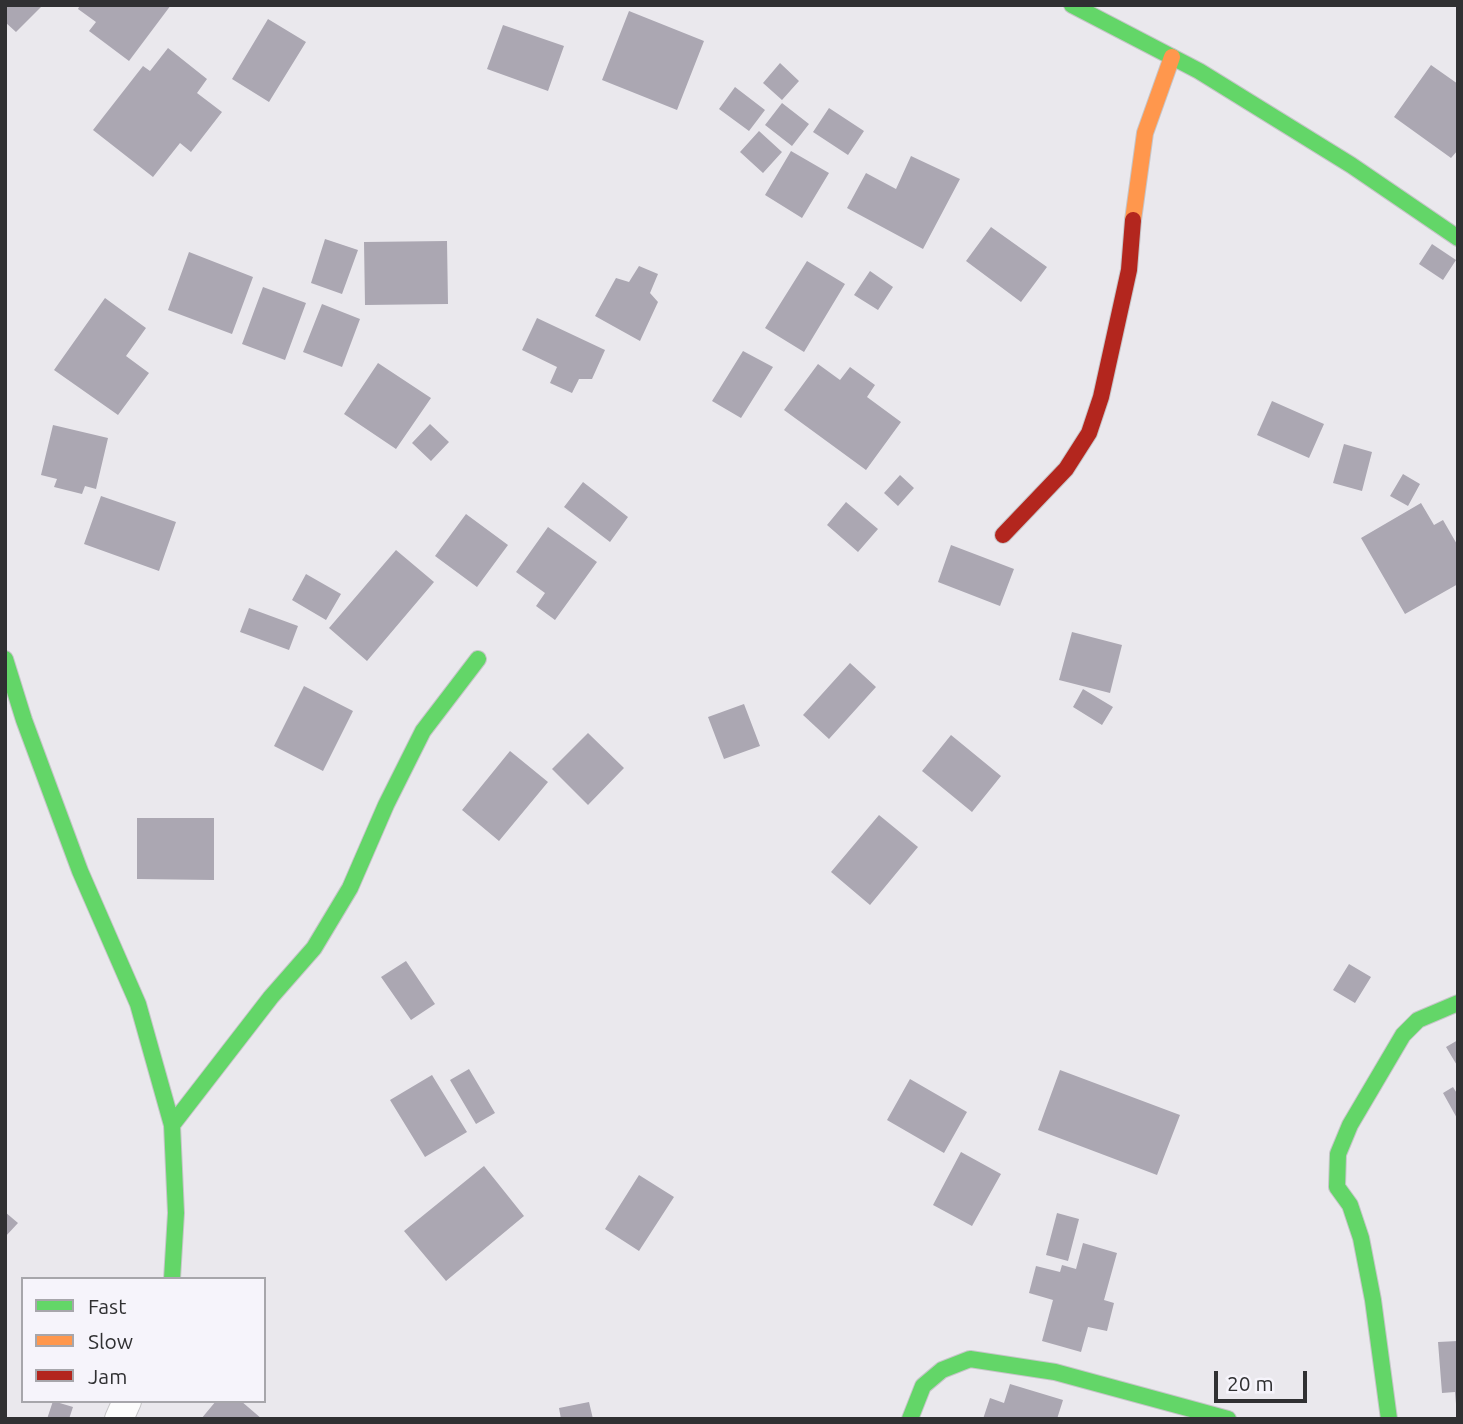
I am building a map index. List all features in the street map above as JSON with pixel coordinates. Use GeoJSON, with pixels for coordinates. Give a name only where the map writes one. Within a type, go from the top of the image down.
{"type":"FeatureCollection","features":[{"type":"Feature","properties":{"kind":"street"},"geometry":{"type":"LineString","coordinates":[[1072,5],[1199,71],[1351,165],[1458,238]]}},
{"type":"Feature","properties":{"kind":"street"},"geometry":{"type":"LineString","coordinates":[[1003,536],[1066,469],[1089,433],[1101,397],[1129,270],[1134,205],[1145,133],[1172,57]]}},
{"type":"Feature","properties":{"kind":"street"},"geometry":{"type":"LineString","coordinates":[[5,659],[24,720],[80,871],[138,1004],[172,1125],[176,1213],[172,1277]]}},
{"type":"Feature","properties":{"kind":"street"},"geometry":{"type":"LineString","coordinates":[[172,1125],[271,998],[314,948],[350,888],[422,731],[478,659]]}},
{"type":"Feature","properties":{"kind":"street"},"geometry":{"type":"LineString","coordinates":[[1390,1419],[1361,1238],[1350,1205],[1337,1187],[1338,1154],[1350,1125],[1403,1035],[1418,1020],[1458,1003]]}},
{"type":"Feature","properties":{"kind":"street"},"geometry":{"type":"LineString","coordinates":[[910,1419],[923,1386],[942,1370],[970,1359],[1055,1373],[1227,1419]]}},
{"type":"Feature","properties":{"kind":"street"},"geometry":{"type":"LineString","coordinates":[[119,1419],[126,1403]]}},
{"type":"Feature","properties":{"kind":"building"},"geometry":{"type":"Polygon","coordinates":[[[5,5],[43,5],[16,32],[5,22],[5,5]]]}},
{"type":"Feature","properties":{"kind":"building"},"geometry":{"type":"Polygon","coordinates":[[[80,5],[171,5],[129,61],[89,31],[96,22],[78,9],[80,5]]]}},
{"type":"Feature","properties":{"kind":"building"},"geometry":{"type":"Polygon","coordinates":[[[629,11],[704,41],[677,110],[602,80],[629,11]]]}},
{"type":"Feature","properties":{"kind":"building"},"geometry":{"type":"Polygon","coordinates":[[[268,19],[306,42],[269,102],[232,79],[268,19]]]}},
{"type":"Feature","properties":{"kind":"building"},"geometry":{"type":"Polygon","coordinates":[[[503,25],[564,46],[548,91],[487,69],[503,25]]]}},
{"type":"Feature","properties":{"kind":"building"},"geometry":{"type":"Polygon","coordinates":[[[168,48],[207,79],[197,93],[222,112],[191,152],[180,143],[153,177],[93,130],[143,66],[150,71],[168,48]]]}},
{"type":"Feature","properties":{"kind":"building"},"geometry":{"type":"Polygon","coordinates":[[[780,63],[799,81],[782,100],[763,83],[780,63]]]}},
{"type":"Feature","properties":{"kind":"building"},"geometry":{"type":"Polygon","coordinates":[[[1431,65],[1458,84],[1458,150],[1451,158],[1394,117],[1431,65]]]}},
{"type":"Feature","properties":{"kind":"building"},"geometry":{"type":"Polygon","coordinates":[[[735,87],[765,110],[749,131],[719,109],[735,87]]]}},
{"type":"Feature","properties":{"kind":"building"},"geometry":{"type":"Polygon","coordinates":[[[782,103],[809,124],[792,146],[765,125],[782,103]]]}},
{"type":"Feature","properties":{"kind":"building"},"geometry":{"type":"Polygon","coordinates":[[[829,108],[864,131],[848,155],[813,132],[829,108]]]}},
{"type":"Feature","properties":{"kind":"building"},"geometry":{"type":"Polygon","coordinates":[[[759,131],[782,152],[763,173],[740,152],[759,131]]]}},
{"type":"Feature","properties":{"kind":"building"},"geometry":{"type":"Polygon","coordinates":[[[791,151],[829,173],[802,218],[765,195],[791,151]]]}},
{"type":"Feature","properties":{"kind":"building"},"geometry":{"type":"Polygon","coordinates":[[[911,156],[960,179],[923,249],[847,208],[866,173],[896,189],[911,156]]]}},
{"type":"Feature","properties":{"kind":"building"},"geometry":{"type":"Polygon","coordinates":[[[991,227],[1047,267],[1021,302],[966,261],[991,227]]]}},
{"type":"Feature","properties":{"kind":"building"},"geometry":{"type":"Polygon","coordinates":[[[325,239],[358,250],[342,294],[311,283],[325,239]]]}},
{"type":"Feature","properties":{"kind":"building"},"geometry":{"type":"Polygon","coordinates":[[[447,241],[448,304],[365,305],[364,242],[447,241]]]}},
{"type":"Feature","properties":{"kind":"building"},"geometry":{"type":"Polygon","coordinates":[[[1432,244],[1456,260],[1443,280],[1419,264],[1432,244]]]}},
{"type":"Feature","properties":{"kind":"building"},"geometry":{"type":"Polygon","coordinates":[[[189,252],[253,277],[232,334],[168,310],[189,252]]]}},
{"type":"Feature","properties":{"kind":"building"},"geometry":{"type":"Polygon","coordinates":[[[807,261],[845,284],[804,352],[765,328],[807,261]]]}},
{"type":"Feature","properties":{"kind":"building"},"geometry":{"type":"Polygon","coordinates":[[[639,266],[658,274],[650,293],[658,302],[640,341],[595,316],[616,278],[629,282],[639,266]]]}},
{"type":"Feature","properties":{"kind":"building"},"geometry":{"type":"Polygon","coordinates":[[[870,271],[893,287],[878,310],[854,295],[870,271]]]}},
{"type":"Feature","properties":{"kind":"building"},"geometry":{"type":"Polygon","coordinates":[[[263,287],[306,303],[285,360],[242,344],[263,287]]]}},
{"type":"Feature","properties":{"kind":"building"},"geometry":{"type":"Polygon","coordinates":[[[105,298],[146,328],[126,356],[149,373],[118,415],[54,370],[105,298]]]}},
{"type":"Feature","properties":{"kind":"building"},"geometry":{"type":"Polygon","coordinates":[[[322,304],[360,319],[342,367],[303,352],[322,304]]]}},
{"type":"Feature","properties":{"kind":"building"},"geometry":{"type":"Polygon","coordinates":[[[537,318],[605,350],[592,379],[579,379],[572,393],[550,383],[557,367],[522,350],[537,318]]]}},
{"type":"Feature","properties":{"kind":"building"},"geometry":{"type":"Polygon","coordinates":[[[743,351],[773,367],[741,418],[712,401],[743,351]]]}},
{"type":"Feature","properties":{"kind":"building"},"geometry":{"type":"Polygon","coordinates":[[[378,363],[431,398],[396,449],[344,414],[378,363]]]}},
{"type":"Feature","properties":{"kind":"building"},"geometry":{"type":"Polygon","coordinates":[[[818,364],[840,380],[850,367],[875,385],[867,397],[901,422],[866,470],[784,410],[818,364]]]}},
{"type":"Feature","properties":{"kind":"building"},"geometry":{"type":"Polygon","coordinates":[[[1272,401],[1324,424],[1309,458],[1257,435],[1272,401]]]}},
{"type":"Feature","properties":{"kind":"building"},"geometry":{"type":"Polygon","coordinates":[[[430,424],[449,442],[431,461],[412,443],[430,424]]]}},
{"type":"Feature","properties":{"kind":"building"},"geometry":{"type":"Polygon","coordinates":[[[53,425],[108,438],[96,489],[85,486],[82,494],[54,487],[57,479],[41,475],[53,425]]]}},
{"type":"Feature","properties":{"kind":"building"},"geometry":{"type":"Polygon","coordinates":[[[1344,444],[1372,452],[1362,491],[1333,483],[1344,444]]]}},
{"type":"Feature","properties":{"kind":"building"},"geometry":{"type":"Polygon","coordinates":[[[1403,474],[1420,484],[1408,506],[1390,496],[1403,474]]]}},
{"type":"Feature","properties":{"kind":"building"},"geometry":{"type":"Polygon","coordinates":[[[900,475],[914,488],[898,506],[884,493],[900,475]]]}},
{"type":"Feature","properties":{"kind":"building"},"geometry":{"type":"Polygon","coordinates":[[[583,482],[628,517],[610,542],[564,507],[583,482]]]}},
{"type":"Feature","properties":{"kind":"building"},"geometry":{"type":"Polygon","coordinates":[[[101,496],[176,522],[159,571],[84,544],[101,496]]]}},
{"type":"Feature","properties":{"kind":"building"},"geometry":{"type":"Polygon","coordinates":[[[846,502],[878,529],[858,552],[827,525],[846,502]]]}},
{"type":"Feature","properties":{"kind":"building"},"geometry":{"type":"Polygon","coordinates":[[[1421,503],[1434,525],[1443,520],[1458,546],[1458,584],[1405,614],[1361,538],[1421,503]]]}},
{"type":"Feature","properties":{"kind":"building"},"geometry":{"type":"Polygon","coordinates":[[[466,514],[508,545],[477,587],[435,556],[466,514]]]}},
{"type":"Feature","properties":{"kind":"building"},"geometry":{"type":"Polygon","coordinates":[[[548,527],[597,562],[555,620],[536,606],[545,593],[516,572],[548,527]]]}},
{"type":"Feature","properties":{"kind":"building"},"geometry":{"type":"Polygon","coordinates":[[[951,545],[1014,569],[1000,606],[938,582],[951,545]]]}},
{"type":"Feature","properties":{"kind":"building"},"geometry":{"type":"Polygon","coordinates":[[[396,550],[434,582],[367,661],[329,628],[396,550]]]}},
{"type":"Feature","properties":{"kind":"building"},"geometry":{"type":"Polygon","coordinates":[[[306,574],[341,594],[326,620],[292,600],[306,574]]]}},
{"type":"Feature","properties":{"kind":"building"},"geometry":{"type":"Polygon","coordinates":[[[249,608],[298,626],[289,650],[240,632],[249,608]]]}},
{"type":"Feature","properties":{"kind":"building"},"geometry":{"type":"Polygon","coordinates":[[[1072,632],[1122,645],[1110,693],[1059,680],[1072,632]]]}},
{"type":"Feature","properties":{"kind":"building"},"geometry":{"type":"Polygon","coordinates":[[[850,663],[876,687],[829,739],[803,715],[850,663]]]}},
{"type":"Feature","properties":{"kind":"building"},"geometry":{"type":"Polygon","coordinates":[[[304,686],[353,711],[323,771],[274,746],[304,686]]]}},
{"type":"Feature","properties":{"kind":"building"},"geometry":{"type":"Polygon","coordinates":[[[1083,689],[1113,707],[1102,725],[1073,707],[1083,689]]]}},
{"type":"Feature","properties":{"kind":"building"},"geometry":{"type":"Polygon","coordinates":[[[744,704],[760,746],[724,759],[708,717],[744,704]]]}},
{"type":"Feature","properties":{"kind":"building"},"geometry":{"type":"Polygon","coordinates":[[[588,733],[624,768],[588,805],[552,769],[588,733]]]}},
{"type":"Feature","properties":{"kind":"building"},"geometry":{"type":"Polygon","coordinates":[[[951,735],[1001,776],[972,812],[922,771],[951,735]]]}},
{"type":"Feature","properties":{"kind":"building"},"geometry":{"type":"Polygon","coordinates":[[[510,751],[548,782],[499,841],[462,810],[510,751]]]}},
{"type":"Feature","properties":{"kind":"building"},"geometry":{"type":"Polygon","coordinates":[[[879,815],[918,847],[870,905],[831,872],[879,815]]]}},
{"type":"Feature","properties":{"kind":"building"},"geometry":{"type":"Polygon","coordinates":[[[137,818],[214,818],[214,880],[137,879],[137,818]]]}},
{"type":"Feature","properties":{"kind":"building"},"geometry":{"type":"Polygon","coordinates":[[[406,961],[435,1004],[411,1020],[381,977],[406,961]]]}},
{"type":"Feature","properties":{"kind":"building"},"geometry":{"type":"Polygon","coordinates":[[[1349,964],[1371,977],[1355,1003],[1333,990],[1349,964]]]}},
{"type":"Feature","properties":{"kind":"building"},"geometry":{"type":"Polygon","coordinates":[[[1458,1040],[1458,1067],[1446,1047],[1458,1040]]]}},
{"type":"Feature","properties":{"kind":"building"},"geometry":{"type":"Polygon","coordinates":[[[469,1069],[495,1113],[476,1124],[450,1080],[469,1069]]]}},
{"type":"Feature","properties":{"kind":"building"},"geometry":{"type":"Polygon","coordinates":[[[1060,1070],[1180,1115],[1157,1175],[1038,1130],[1060,1070]]]}},
{"type":"Feature","properties":{"kind":"building"},"geometry":{"type":"Polygon","coordinates":[[[432,1075],[467,1132],[425,1157],[390,1100],[432,1075]]]}},
{"type":"Feature","properties":{"kind":"building"},"geometry":{"type":"Polygon","coordinates":[[[910,1079],[967,1112],[944,1153],[887,1120],[910,1079]]]}},
{"type":"Feature","properties":{"kind":"building"},"geometry":{"type":"Polygon","coordinates":[[[1453,1087],[1458,1095],[1458,1120],[1443,1093],[1453,1087]]]}},
{"type":"Feature","properties":{"kind":"building"},"geometry":{"type":"Polygon","coordinates":[[[961,1152],[1001,1174],[972,1226],[933,1205],[961,1152]]]}},
{"type":"Feature","properties":{"kind":"building"},"geometry":{"type":"Polygon","coordinates":[[[484,1166],[524,1216],[446,1281],[404,1231],[484,1166]]]}},
{"type":"Feature","properties":{"kind":"building"},"geometry":{"type":"Polygon","coordinates":[[[639,1175],[674,1197],[639,1251],[605,1229],[639,1175]]]}},
{"type":"Feature","properties":{"kind":"building"},"geometry":{"type":"Polygon","coordinates":[[[5,1212],[18,1223],[5,1237],[5,1212]]]}},
{"type":"Feature","properties":{"kind":"building"},"geometry":{"type":"Polygon","coordinates":[[[1057,1213],[1079,1219],[1068,1261],[1046,1255],[1057,1213]]]}},
{"type":"Feature","properties":{"kind":"building"},"geometry":{"type":"Polygon","coordinates":[[[1083,1243],[1117,1253],[1104,1300],[1114,1303],[1107,1331],[1088,1327],[1081,1352],[1042,1341],[1053,1300],[1029,1293],[1036,1266],[1060,1272],[1062,1265],[1076,1269],[1083,1243]]]}},
{"type":"Feature","properties":{"kind":"building"},"geometry":{"type":"Polygon","coordinates":[[[1458,1341],[1456,1404],[1455,1392],[1442,1393],[1438,1342],[1458,1341]]]}},
{"type":"Feature","properties":{"kind":"building"},"geometry":{"type":"Polygon","coordinates":[[[1010,1384],[1063,1400],[1057,1419],[983,1419],[990,1398],[1004,1403],[1010,1384]]]}},
{"type":"Feature","properties":{"kind":"building"},"geometry":{"type":"Polygon","coordinates":[[[589,1402],[593,1419],[561,1419],[559,1408],[589,1402]]]}},
{"type":"Feature","properties":{"kind":"building"},"geometry":{"type":"Polygon","coordinates":[[[52,1403],[73,1407],[69,1419],[47,1419],[52,1403]]]}},
{"type":"Feature","properties":{"kind":"building"},"geometry":{"type":"Polygon","coordinates":[[[214,1403],[243,1403],[262,1419],[201,1419],[214,1403]]]}},
{"type":"Feature","properties":{"kind":"traffic: fast"},"geometry":{"type":"LineString","coordinates":[[1072,5],[1199,71],[1351,165],[1458,238]]}},
{"type":"Feature","properties":{"kind":"traffic: fast"},"geometry":{"type":"LineString","coordinates":[[5,659],[24,720],[80,871],[138,1004],[172,1125],[176,1213],[172,1277]]}},
{"type":"Feature","properties":{"kind":"traffic: fast"},"geometry":{"type":"LineString","coordinates":[[172,1125],[271,997],[314,948],[350,888],[386,805],[423,731],[478,659]]}},
{"type":"Feature","properties":{"kind":"traffic: fast"},"geometry":{"type":"LineString","coordinates":[[1389,1419],[1373,1300],[1361,1238],[1350,1205],[1337,1187],[1338,1154],[1350,1125],[1403,1035],[1418,1020],[1458,1003]]}},
{"type":"Feature","properties":{"kind":"traffic: fast"},"geometry":{"type":"LineString","coordinates":[[910,1419],[923,1386],[942,1370],[970,1359],[1055,1372],[1228,1419]]}},
{"type":"Feature","properties":{"kind":"traffic: slow"},"geometry":{"type":"LineString","coordinates":[[1133,220],[1145,133],[1172,57]]}},
{"type":"Feature","properties":{"kind":"traffic: jam"},"geometry":{"type":"LineString","coordinates":[[1003,535],[1066,469],[1089,433],[1101,397],[1129,270],[1133,220]]}}]}
